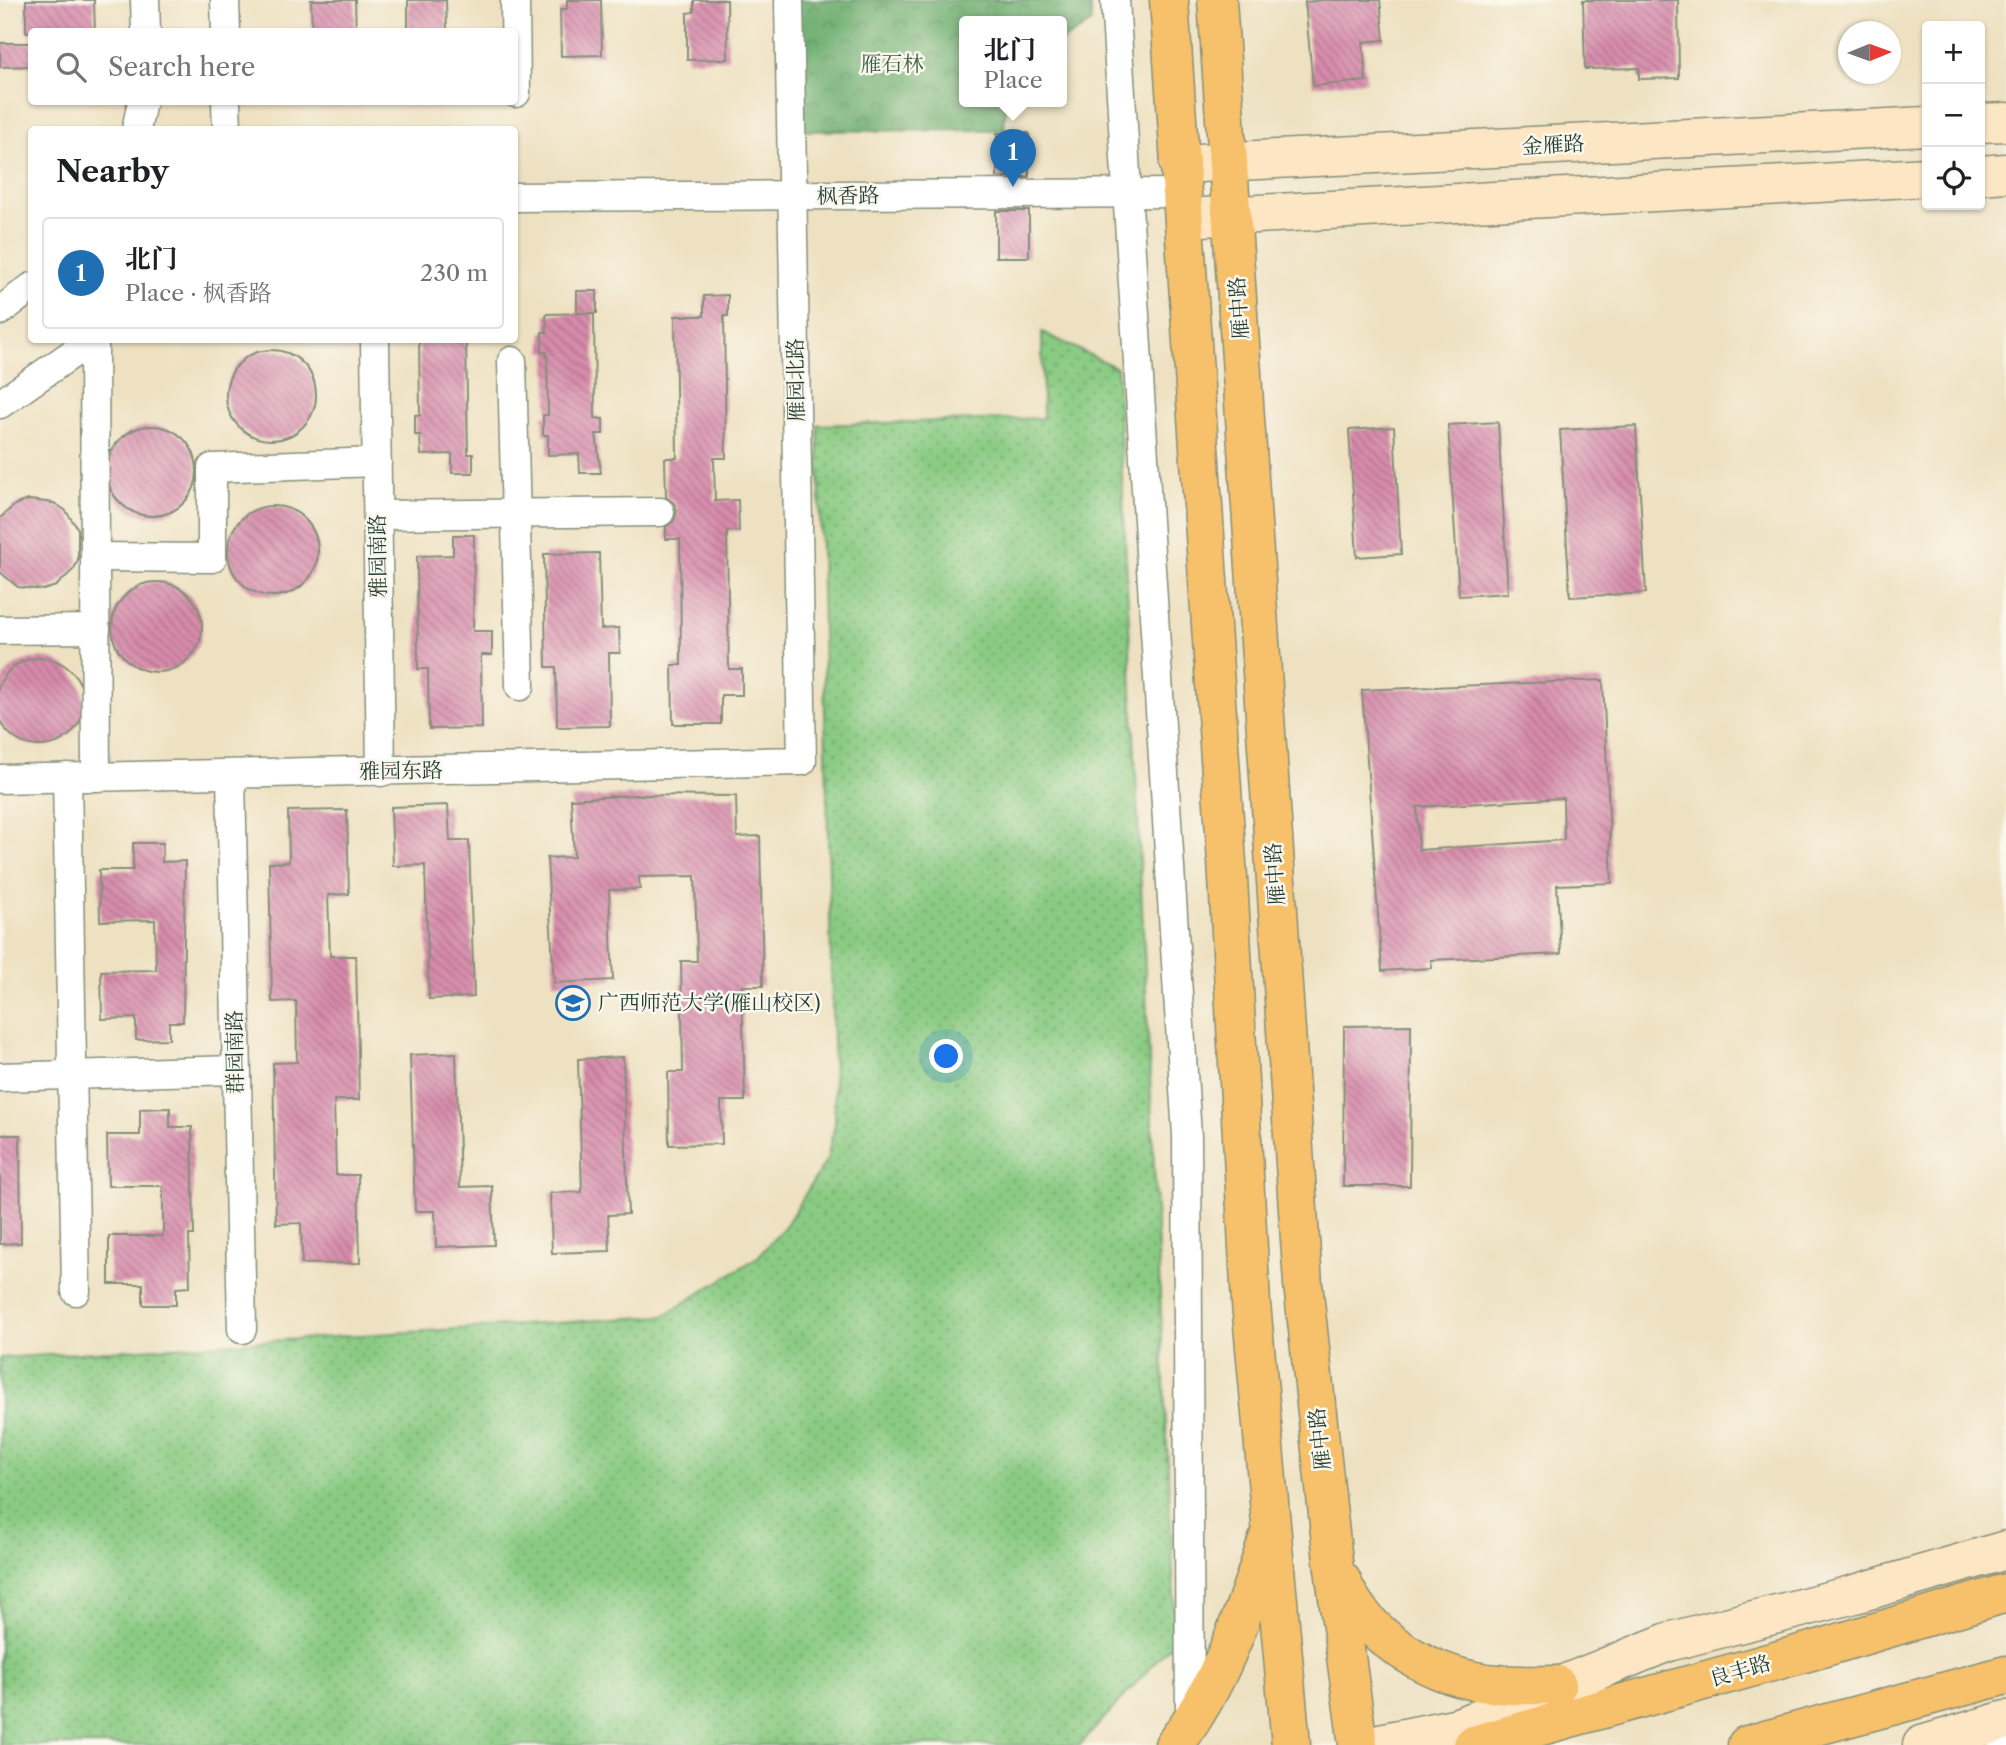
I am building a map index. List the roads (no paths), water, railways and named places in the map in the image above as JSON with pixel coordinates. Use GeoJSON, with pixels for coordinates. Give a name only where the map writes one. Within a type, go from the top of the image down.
{"type":"FeatureCollection","features":[{"type":"Feature","properties":{"kind":"main road"},"geometry":{"type":"LineString","coordinates":[[1169,0],[1229,892],[1251,1303],[1291,1745]]}},
{"type":"Feature","properties":{"kind":"main road","name":"雁中路"},"geometry":{"type":"LineString","coordinates":[[1217,0],[1303,1284],[1333,1561],[1357,1745]]}},
{"type":"Feature","properties":{"kind":"main road"},"geometry":{"type":"LineString","coordinates":[[1182,1733],[1211,1687],[1243,1614],[1272,1527]]}},
{"type":"Feature","properties":{"kind":"main road"},"geometry":{"type":"LineString","coordinates":[[1333,1561],[1349,1601],[1364,1619],[1421,1661],[1450,1675],[1496,1684],[1557,1685]]}},
{"type":"Feature","properties":{"kind":"main road","name":"良丰路"},"geometry":{"type":"LineString","coordinates":[[1473,1745],[1822,1648],[2006,1593]]}},
{"type":"Feature","properties":{"kind":"main road"},"geometry":{"type":"LineString","coordinates":[[1747,1745],[2006,1675]]}},
{"type":"Feature","properties":{"kind":"street"},"geometry":{"type":"LineString","coordinates":[[145,0],[146,28]]}},
{"type":"Feature","properties":{"kind":"street"},"geometry":{"type":"LineString","coordinates":[[225,0],[226,28]]}},
{"type":"Feature","properties":{"kind":"street"},"geometry":{"type":"LineString","coordinates":[[514,0],[515,28]]}},
{"type":"Feature","properties":{"kind":"street","name":"雁园北路"},"geometry":{"type":"LineString","coordinates":[[789,0],[802,761]]}},
{"type":"Feature","properties":{"kind":"street"},"geometry":{"type":"LineString","coordinates":[[1115,0],[1187,1136],[1182,1733]]}},
{"type":"Feature","properties":{"kind":"street"},"geometry":{"type":"LineString","coordinates":[[137,126],[141,105]]}},
{"type":"Feature","properties":{"kind":"street"},"geometry":{"type":"LineString","coordinates":[[226,105],[227,126]]}},
{"type":"Feature","properties":{"kind":"street"},"geometry":{"type":"LineString","coordinates":[[1985,123],[2006,122]]}},
{"type":"Feature","properties":{"kind":"street","name":"金雁路"},"geometry":{"type":"LineString","coordinates":[[1181,191],[1229,162],[1922,126]]}},
{"type":"Feature","properties":{"kind":"street"},"geometry":{"type":"LineString","coordinates":[[1985,175],[2006,173]]}},
{"type":"Feature","properties":{"kind":"street"},"geometry":{"type":"LineString","coordinates":[[1181,191],[1233,215],[1922,177]]}},
{"type":"Feature","properties":{"kind":"street","name":"枫香路"},"geometry":{"type":"LineString","coordinates":[[518,197],[793,197],[1181,191]]}},
{"type":"Feature","properties":{"kind":"street"},"geometry":{"type":"LineString","coordinates":[[0,311],[28,290]]}},
{"type":"Feature","properties":{"kind":"street"},"geometry":{"type":"LineString","coordinates":[[0,404],[89,343]]}},
{"type":"Feature","properties":{"kind":"street"},"geometry":{"type":"LineString","coordinates":[[93,343],[96,777]]}},
{"type":"Feature","properties":{"kind":"street","name":"雅园南路"},"geometry":{"type":"LineString","coordinates":[[375,343],[381,772]]}},
{"type":"Feature","properties":{"kind":"street"},"geometry":{"type":"LineString","coordinates":[[512,361],[520,686]]}},
{"type":"Feature","properties":{"kind":"street"},"geometry":{"type":"LineString","coordinates":[[95,557],[212,558],[212,468],[377,462]]}},
{"type":"Feature","properties":{"kind":"street"},"geometry":{"type":"LineString","coordinates":[[378,515],[660,512]]}},
{"type":"Feature","properties":{"kind":"street"},"geometry":{"type":"LineString","coordinates":[[0,630],[96,629]]}},
{"type":"Feature","properties":{"kind":"street","name":"雅园东路"},"geometry":{"type":"LineString","coordinates":[[0,779],[802,761]]}},
{"type":"Feature","properties":{"kind":"street","name":"群园南路"},"geometry":{"type":"LineString","coordinates":[[231,775],[234,1070],[242,1329]]}},
{"type":"Feature","properties":{"kind":"street"},"geometry":{"type":"LineString","coordinates":[[67,777],[75,1291]]}},
{"type":"Feature","properties":{"kind":"street"},"geometry":{"type":"LineString","coordinates":[[0,1077],[234,1070]]}},
{"type":"Feature","properties":{"kind":"street"},"geometry":{"type":"LineString","coordinates":[[1369,1745],[1458,1727],[1557,1685],[1684,1639],[1856,1594],[2006,1550]]}},
{"type":"Feature","properties":{"kind":"street"},"geometry":{"type":"LineString","coordinates":[[1684,1639],[1822,1648]]}},
{"type":"Feature","properties":{"kind":"street"},"geometry":{"type":"LineString","coordinates":[[1922,1745],[2006,1720]]}},
{"type":"Feature","properties":{"kind":"street"},"geometry":{"type":"LineString","coordinates":[[2002,1745],[2006,1735]]}},
{"type":"Feature","properties":{"kind":"place","name":"北门"},"geometry":{"type":"Point","coordinates":[1013,187]}},
{"type":"Feature","properties":{"kind":"place","name":"广西师范大学(雁山校区)"},"geometry":{"type":"Point","coordinates":[573,1003]}},
{"type":"Feature","properties":{"kind":"park label","name":"雁石林"},"geometry":{"type":"Point","coordinates":[892,64]}}]}
